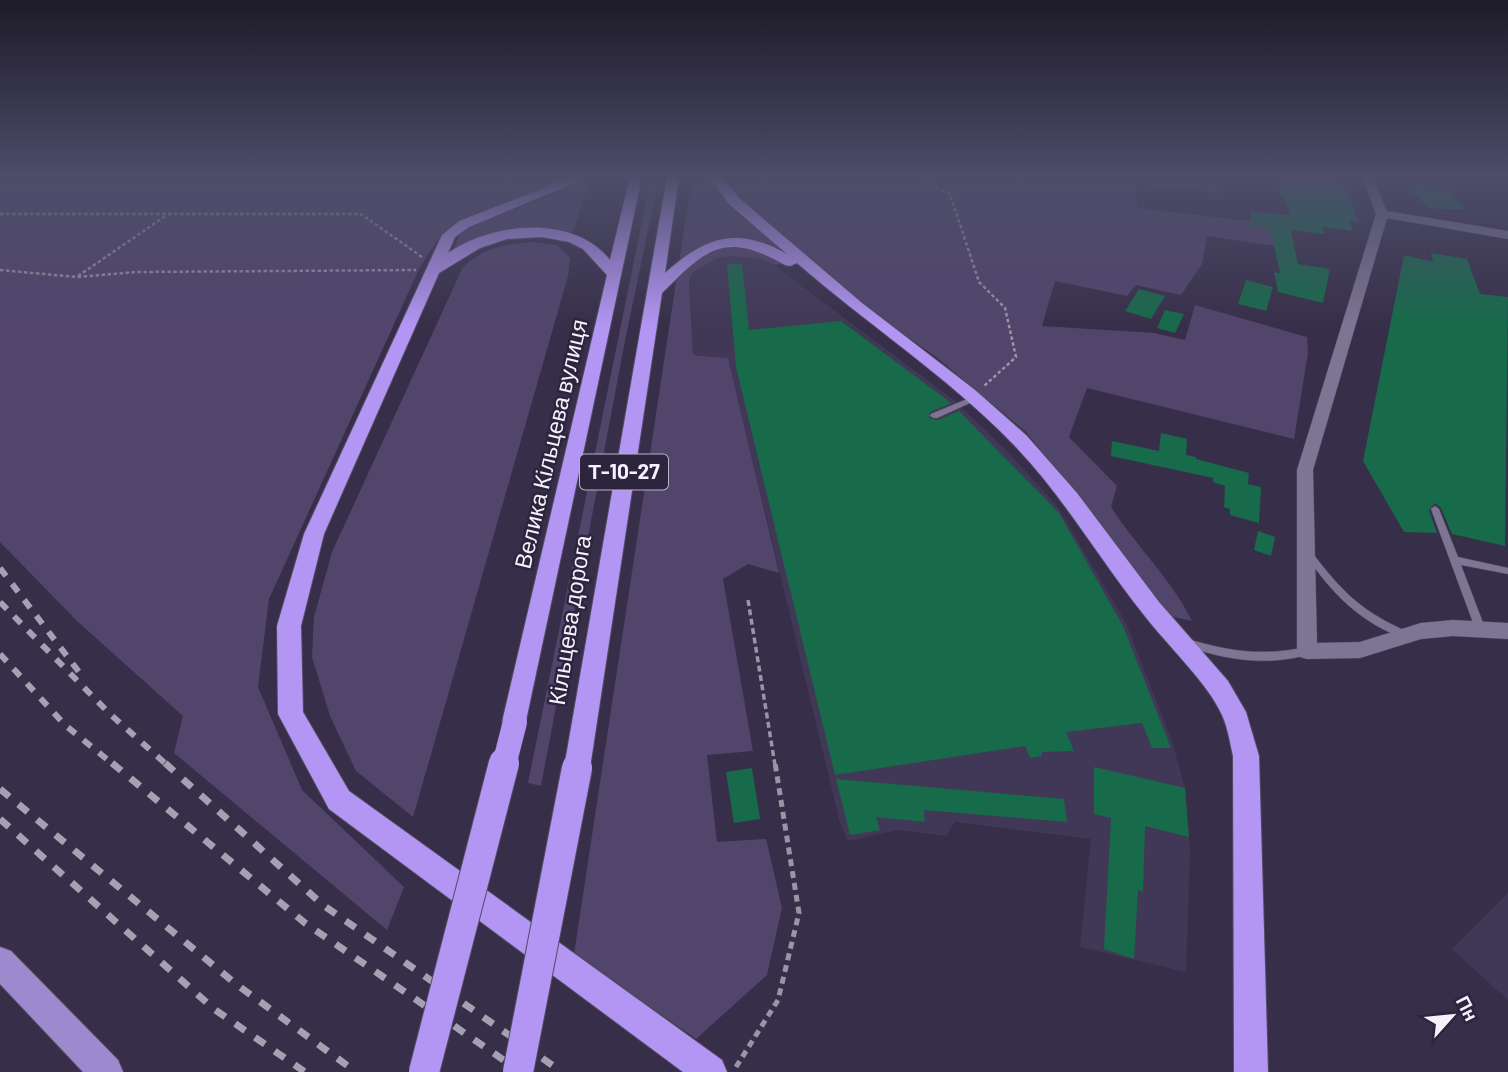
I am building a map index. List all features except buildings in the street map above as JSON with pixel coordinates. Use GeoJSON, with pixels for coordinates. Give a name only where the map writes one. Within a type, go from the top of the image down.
{"type":"FeatureCollection","features":[{"type":"Feature","properties":{"kind":"highway"},"geometry":{"type":"LineString","coordinates":[[460,227],[449,235],[433,268],[314,534],[289,626],[291,714],[339,800],[710,1072]]}},
{"type":"Feature","properties":{"kind":"highway","name":"Велика Кільцева вулиця"},"geometry":{"type":"LineString","coordinates":[[424,1072],[515,722],[625,227]]}},
{"type":"Feature","properties":{"kind":"highway","name":"Кільцева дорога"},"geometry":{"type":"LineString","coordinates":[[518,1072],[577,768],[664,227]]}},
{"type":"Feature","properties":{"kind":"highway"},"geometry":{"type":"LineString","coordinates":[[764,227],[856,306],[972,396],[1019,439],[1070,498],[1176,639],[1219,688],[1234,712],[1246,755],[1251,1072]]}},
{"type":"Feature","properties":{"kind":"highway"},"geometry":{"type":"LineString","coordinates":[[433,268],[461,251],[484,242],[519,234],[548,234],[572,238],[589,246],[614,274]]}},
{"type":"Feature","properties":{"kind":"highway"},"geometry":{"type":"LineString","coordinates":[[653,293],[694,254],[707,246],[740,242],[770,249],[856,306]]}},
{"type":"Feature","properties":{"kind":"main road"},"geometry":{"type":"LineString","coordinates":[[0,962],[106,1072]]}},
{"type":"Feature","properties":{"kind":"street"},"geometry":{"type":"LineString","coordinates":[[1378,227],[1306,470],[1307,651],[1360,650],[1421,631],[1480,628],[1508,631]]}},
{"type":"Feature","properties":{"kind":"street"},"geometry":{"type":"LineString","coordinates":[[1457,227],[1508,236]]}},
{"type":"Feature","properties":{"kind":"lane"},"geometry":{"type":"LineString","coordinates":[[934,416],[972,396]]}},
{"type":"Feature","properties":{"kind":"lane"},"geometry":{"type":"LineString","coordinates":[[1435,509],[1480,628]]}},
{"type":"Feature","properties":{"kind":"lane"},"geometry":{"type":"LineString","coordinates":[[1306,551],[1349,604],[1373,621],[1406,635]]}},
{"type":"Feature","properties":{"kind":"lane"},"geometry":{"type":"LineString","coordinates":[[1455,559],[1508,571]]}},
{"type":"Feature","properties":{"kind":"lane"},"geometry":{"type":"LineString","coordinates":[[1176,639],[1228,655],[1249,658],[1286,656],[1307,651]]}},
{"type":"Feature","properties":{"kind":"path"},"geometry":{"type":"LineString","coordinates":[[77,277],[150,227]]}},
{"type":"Feature","properties":{"kind":"path"},"geometry":{"type":"LineString","coordinates":[[378,227],[433,268]]}},
{"type":"Feature","properties":{"kind":"path"},"geometry":{"type":"LineString","coordinates":[[961,227],[979,282],[1005,308],[1016,357],[972,396]]}},
{"type":"Feature","properties":{"kind":"path"},"geometry":{"type":"LineString","coordinates":[[0,270],[77,277],[136,272],[433,268]]}},
{"type":"Feature","properties":{"kind":"path"},"geometry":{"type":"LineString","coordinates":[[733,1072],[778,1000],[799,913],[748,600]]}},
{"type":"Feature","properties":{"kind":"shaded area"},"geometry":{"type":"Polygon","coordinates":[[[0,227],[451,227],[442,233],[420,267],[269,599],[258,687],[302,790],[404,887],[387,930],[174,753],[183,716],[77,621],[0,542],[0,227]]]}},
{"type":"Feature","properties":{"kind":"shaded area"},"geometry":{"type":"Polygon","coordinates":[[[472,227],[575,227],[573,233],[541,228],[511,230],[482,237],[453,250],[460,234],[472,227]]]}},
{"type":"Feature","properties":{"kind":"shaded area"},"geometry":{"type":"Polygon","coordinates":[[[641,227],[649,227],[541,786],[528,783],[641,227]]]}},
{"type":"Feature","properties":{"kind":"shaded area"},"geometry":{"type":"Polygon","coordinates":[[[684,227],[1277,227],[1275,246],[1207,236],[1202,264],[1181,295],[1136,285],[1127,296],[1055,281],[1042,326],[1154,333],[1185,340],[1195,305],[1307,337],[1308,353],[1294,439],[1087,388],[1069,437],[1117,486],[1111,507],[1174,591],[1192,621],[1170,616],[1150,596],[1081,500],[1026,432],[936,357],[862,305],[811,260],[774,265],[762,259],[732,256],[717,258],[693,272],[689,281],[693,355],[728,358],[779,573],[748,564],[723,579],[753,751],[707,755],[717,842],[766,839],[782,908],[767,975],[696,1039],[574,954],[684,227]]]}},
{"type":"Feature","properties":{"kind":"shaded area"},"geometry":{"type":"Polygon","coordinates":[[[533,242],[557,245],[570,258],[568,276],[413,817],[356,771],[330,716],[312,657],[314,617],[332,552],[463,267],[479,255],[495,248],[533,242]]]}},
{"type":"Feature","properties":{"kind":"shaded area"},"geometry":{"type":"Polygon","coordinates":[[[732,256],[762,259],[774,265],[955,401],[1005,449],[1057,506],[1126,623],[1172,741],[1185,788],[1190,851],[1186,972],[1080,947],[1091,839],[955,822],[946,836],[898,830],[848,841],[840,823],[728,358],[693,355],[689,281],[693,272],[701,265],[717,258],[732,256]]]}},
{"type":"Feature","properties":{"kind":"shaded area"},"geometry":{"type":"Polygon","coordinates":[[[1508,893],[1508,1000],[1452,949],[1508,893]]]}},
{"type":"Feature","properties":{"kind":"railway"},"geometry":{"type":"LineString","coordinates":[[0,568],[79,672]]}},
{"type":"Feature","properties":{"kind":"railway"},"geometry":{"type":"LineString","coordinates":[[0,602],[110,714],[167,765]]}},
{"type":"Feature","properties":{"kind":"railway"},"geometry":{"type":"LineString","coordinates":[[0,654],[65,725],[114,765]]}},
{"type":"Feature","properties":{"kind":"railway"},"geometry":{"type":"LineString","coordinates":[[112,763],[305,923],[521,1072]]}},
{"type":"Feature","properties":{"kind":"railway"},"geometry":{"type":"LineString","coordinates":[[165,763],[323,905],[562,1072]]}},
{"type":"Feature","properties":{"kind":"railway"},"geometry":{"type":"LineString","coordinates":[[0,789],[236,984],[356,1072]]}},
{"type":"Feature","properties":{"kind":"railway"},"geometry":{"type":"LineString","coordinates":[[0,819],[214,1009],[305,1072]]}}]}
